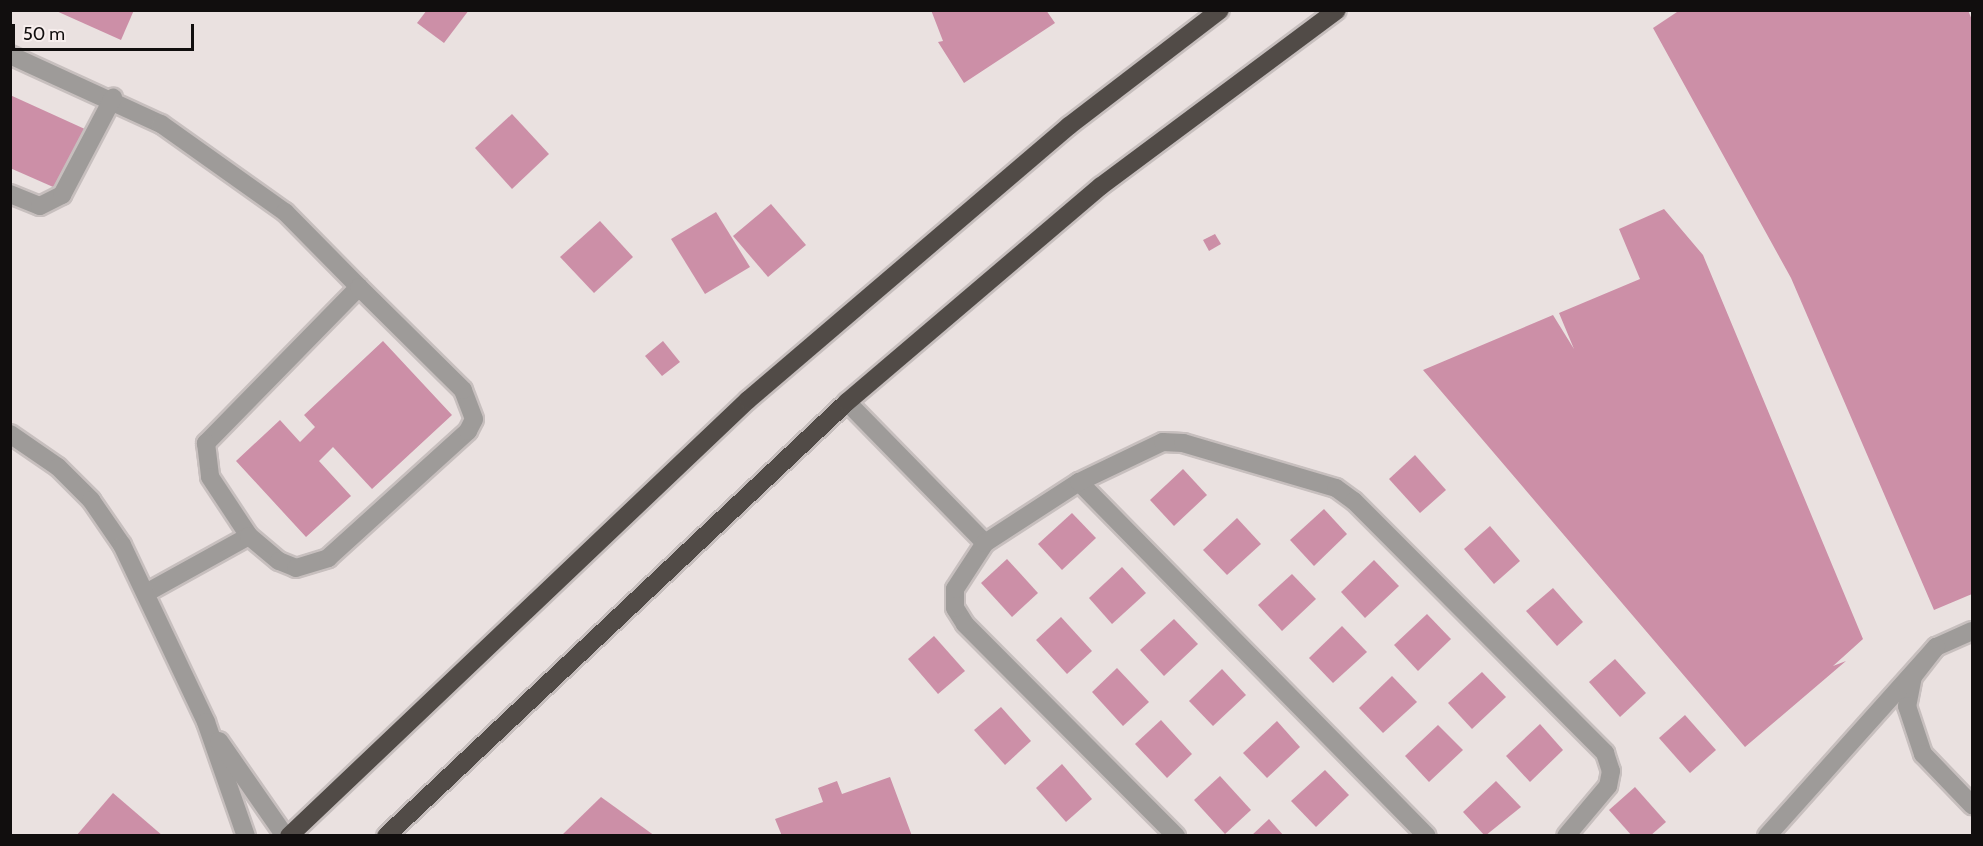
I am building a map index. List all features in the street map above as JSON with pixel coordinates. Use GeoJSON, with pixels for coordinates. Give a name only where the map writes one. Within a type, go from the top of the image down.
{"type":"FeatureCollection","features":[{"type":"Feature","properties":{"kind":"highway"},"geometry":{"type":"LineString","coordinates":[[287,836],[748,400],[1069,126],[1220,10]]}},
{"type":"Feature","properties":{"kind":"highway"},"geometry":{"type":"LineString","coordinates":[[386,836],[847,402],[1101,186],[1337,10]]}},
{"type":"Feature","properties":{"kind":"street"},"geometry":{"type":"LineString","coordinates":[[10,56],[113,98],[161,124],[246,182],[285,212],[463,390],[474,419],[468,430],[328,558],[296,568],[279,561],[249,537],[210,477],[206,443],[359,287]]}},
{"type":"Feature","properties":{"kind":"street"},"geometry":{"type":"LineString","coordinates":[[10,194],[40,206],[62,195],[113,98]]}},
{"type":"Feature","properties":{"kind":"street"},"geometry":{"type":"LineString","coordinates":[[847,402],[985,543]]}},
{"type":"Feature","properties":{"kind":"street"},"geometry":{"type":"LineString","coordinates":[[10,434],[58,466],[92,500],[146,593],[206,722],[246,836]]}},
{"type":"Feature","properties":{"kind":"street"},"geometry":{"type":"LineString","coordinates":[[1176,836],[964,624],[955,608],[955,589],[985,543],[1079,482],[1148,448],[1173,442],[1336,488],[1605,753],[1611,771],[1608,786],[1566,836]]}},
{"type":"Feature","properties":{"kind":"street"},"geometry":{"type":"LineString","coordinates":[[1079,482],[1427,836]]}},
{"type":"Feature","properties":{"kind":"street"},"geometry":{"type":"LineString","coordinates":[[146,593],[249,537]]}},
{"type":"Feature","properties":{"kind":"street"},"geometry":{"type":"LineString","coordinates":[[1767,836],[1936,647],[1972,631]]}},
{"type":"Feature","properties":{"kind":"street"},"geometry":{"type":"LineString","coordinates":[[1936,647],[1913,676],[1907,705],[1923,754],[1972,805]]}},
{"type":"Feature","properties":{"kind":"street"},"geometry":{"type":"LineString","coordinates":[[206,722],[287,836]]}},
{"type":"Feature","properties":{"kind":"building"},"geometry":{"type":"Polygon","coordinates":[[[54,10],[134,10],[121,40],[54,10]]]}},
{"type":"Feature","properties":{"kind":"building"},"geometry":{"type":"Polygon","coordinates":[[[427,10],[469,10],[444,43],[417,23],[427,10]]]}},
{"type":"Feature","properties":{"kind":"building"},"geometry":{"type":"Polygon","coordinates":[[[931,10],[1046,10],[1055,23],[964,83],[938,42],[943,41],[931,10]]]}},
{"type":"Feature","properties":{"kind":"building"},"geometry":{"type":"Polygon","coordinates":[[[1680,10],[1968,10],[1972,20],[1972,594],[1934,610],[1791,278],[1653,28],[1680,10]]]}},
{"type":"Feature","properties":{"kind":"building"},"geometry":{"type":"Polygon","coordinates":[[[10,95],[87,130],[60,190],[10,168],[10,95]]]}},
{"type":"Feature","properties":{"kind":"building"},"geometry":{"type":"Polygon","coordinates":[[[512,114],[549,154],[512,189],[475,148],[512,114]]]}},
{"type":"Feature","properties":{"kind":"building"},"geometry":{"type":"Polygon","coordinates":[[[771,204],[806,245],[768,277],[733,236],[771,204]]]}},
{"type":"Feature","properties":{"kind":"building"},"geometry":{"type":"Polygon","coordinates":[[[1664,209],[1703,255],[1863,639],[1833,666],[1846,661],[1745,747],[1423,370],[1553,315],[1574,349],[1559,313],[1640,279],[1619,229],[1664,209]]]}},
{"type":"Feature","properties":{"kind":"building"},"geometry":{"type":"Polygon","coordinates":[[[716,212],[750,267],[705,294],[671,239],[716,212]]]}},
{"type":"Feature","properties":{"kind":"building"},"geometry":{"type":"Polygon","coordinates":[[[600,221],[633,257],[594,293],[560,257],[600,221]]]}},
{"type":"Feature","properties":{"kind":"building"},"geometry":{"type":"Polygon","coordinates":[[[1215,234],[1221,244],[1209,251],[1203,240],[1215,234]]]}},
{"type":"Feature","properties":{"kind":"building"},"geometry":{"type":"Polygon","coordinates":[[[383,341],[452,415],[372,489],[333,447],[319,461],[351,496],[306,537],[236,461],[280,420],[300,442],[315,427],[304,415],[383,341]]]}},
{"type":"Feature","properties":{"kind":"building"},"geometry":{"type":"Polygon","coordinates":[[[663,341],[680,362],[662,376],[645,356],[663,341]]]}},
{"type":"Feature","properties":{"kind":"building"},"geometry":{"type":"Polygon","coordinates":[[[1415,455],[1446,490],[1420,513],[1389,479],[1415,455]]]}},
{"type":"Feature","properties":{"kind":"building"},"geometry":{"type":"Polygon","coordinates":[[[1183,469],[1207,495],[1174,526],[1150,500],[1183,469]]]}},
{"type":"Feature","properties":{"kind":"building"},"geometry":{"type":"Polygon","coordinates":[[[1324,509],[1347,534],[1314,566],[1290,540],[1324,509]]]}},
{"type":"Feature","properties":{"kind":"building"},"geometry":{"type":"Polygon","coordinates":[[[1072,513],[1096,538],[1062,570],[1038,544],[1072,513]]]}},
{"type":"Feature","properties":{"kind":"building"},"geometry":{"type":"Polygon","coordinates":[[[1237,518],[1261,544],[1227,575],[1203,550],[1237,518]]]}},
{"type":"Feature","properties":{"kind":"building"},"geometry":{"type":"Polygon","coordinates":[[[1490,526],[1520,561],[1494,584],[1464,549],[1490,526]]]}},
{"type":"Feature","properties":{"kind":"building"},"geometry":{"type":"Polygon","coordinates":[[[1007,559],[1038,593],[1012,617],[981,583],[1007,559]]]}},
{"type":"Feature","properties":{"kind":"building"},"geometry":{"type":"Polygon","coordinates":[[[1374,560],[1399,586],[1365,618],[1341,592],[1374,560]]]}},
{"type":"Feature","properties":{"kind":"building"},"geometry":{"type":"Polygon","coordinates":[[[1122,567],[1146,593],[1112,624],[1089,598],[1122,567]]]}},
{"type":"Feature","properties":{"kind":"building"},"geometry":{"type":"Polygon","coordinates":[[[1292,574],[1316,599],[1282,631],[1258,605],[1292,574]]]}},
{"type":"Feature","properties":{"kind":"building"},"geometry":{"type":"Polygon","coordinates":[[[1553,588],[1583,622],[1557,646],[1526,611],[1553,588]]]}},
{"type":"Feature","properties":{"kind":"building"},"geometry":{"type":"Polygon","coordinates":[[[1427,614],[1451,639],[1418,671],[1394,645],[1427,614]]]}},
{"type":"Feature","properties":{"kind":"building"},"geometry":{"type":"Polygon","coordinates":[[[1061,617],[1092,651],[1067,674],[1036,640],[1061,617]]]}},
{"type":"Feature","properties":{"kind":"building"},"geometry":{"type":"Polygon","coordinates":[[[1174,619],[1198,644],[1164,676],[1140,650],[1174,619]]]}},
{"type":"Feature","properties":{"kind":"building"},"geometry":{"type":"Polygon","coordinates":[[[1342,626],[1367,652],[1333,683],[1309,658],[1342,626]]]}},
{"type":"Feature","properties":{"kind":"building"},"geometry":{"type":"Polygon","coordinates":[[[934,636],[965,671],[938,694],[908,659],[934,636]]]}},
{"type":"Feature","properties":{"kind":"building"},"geometry":{"type":"Polygon","coordinates":[[[1615,659],[1646,693],[1620,717],[1589,682],[1615,659]]]}},
{"type":"Feature","properties":{"kind":"building"},"geometry":{"type":"Polygon","coordinates":[[[1117,668],[1149,702],[1123,726],[1092,692],[1117,668]]]}},
{"type":"Feature","properties":{"kind":"building"},"geometry":{"type":"Polygon","coordinates":[[[1222,669],[1246,695],[1213,726],[1189,701],[1222,669]]]}},
{"type":"Feature","properties":{"kind":"building"},"geometry":{"type":"Polygon","coordinates":[[[1482,672],[1506,697],[1472,729],[1448,703],[1482,672]]]}},
{"type":"Feature","properties":{"kind":"building"},"geometry":{"type":"Polygon","coordinates":[[[1392,676],[1417,702],[1383,733],[1359,708],[1392,676]]]}},
{"type":"Feature","properties":{"kind":"building"},"geometry":{"type":"Polygon","coordinates":[[[1001,707],[1031,741],[1005,765],[974,730],[1001,707]]]}},
{"type":"Feature","properties":{"kind":"building"},"geometry":{"type":"Polygon","coordinates":[[[1685,715],[1716,750],[1690,773],[1659,738],[1685,715]]]}},
{"type":"Feature","properties":{"kind":"building"},"geometry":{"type":"Polygon","coordinates":[[[1161,720],[1192,754],[1167,778],[1135,744],[1161,720]]]}},
{"type":"Feature","properties":{"kind":"building"},"geometry":{"type":"Polygon","coordinates":[[[1277,721],[1300,747],[1267,778],[1243,753],[1277,721]]]}},
{"type":"Feature","properties":{"kind":"building"},"geometry":{"type":"Polygon","coordinates":[[[1540,724],[1563,750],[1530,782],[1506,756],[1540,724]]]}},
{"type":"Feature","properties":{"kind":"building"},"geometry":{"type":"Polygon","coordinates":[[[1438,725],[1463,750],[1429,782],[1405,756],[1438,725]]]}},
{"type":"Feature","properties":{"kind":"building"},"geometry":{"type":"Polygon","coordinates":[[[1062,764],[1092,799],[1066,822],[1036,788],[1062,764]]]}},
{"type":"Feature","properties":{"kind":"building"},"geometry":{"type":"Polygon","coordinates":[[[1325,770],[1349,795],[1316,827],[1291,801],[1325,770]]]}},
{"type":"Feature","properties":{"kind":"building"},"geometry":{"type":"Polygon","coordinates":[[[1220,776],[1251,810],[1225,834],[1194,800],[1220,776]]]}},
{"type":"Feature","properties":{"kind":"building"},"geometry":{"type":"Polygon","coordinates":[[[890,777],[912,836],[782,836],[775,819],[823,802],[818,788],[837,781],[842,794],[890,777]]]}},
{"type":"Feature","properties":{"kind":"building"},"geometry":{"type":"Polygon","coordinates":[[[1496,781],[1521,807],[1485,836],[1463,812],[1496,781]]]}},
{"type":"Feature","properties":{"kind":"building"},"geometry":{"type":"Polygon","coordinates":[[[1635,787],[1666,822],[1650,836],[1632,836],[1609,810],[1635,787]]]}},
{"type":"Feature","properties":{"kind":"building"},"geometry":{"type":"Polygon","coordinates":[[[113,793],[163,836],[76,836],[113,793]]]}},
{"type":"Feature","properties":{"kind":"building"},"geometry":{"type":"Polygon","coordinates":[[[601,797],[655,836],[561,836],[601,797]]]}},
{"type":"Feature","properties":{"kind":"building"},"geometry":{"type":"Polygon","coordinates":[[[1269,819],[1284,836],[1251,836],[1269,819]]]}}]}
